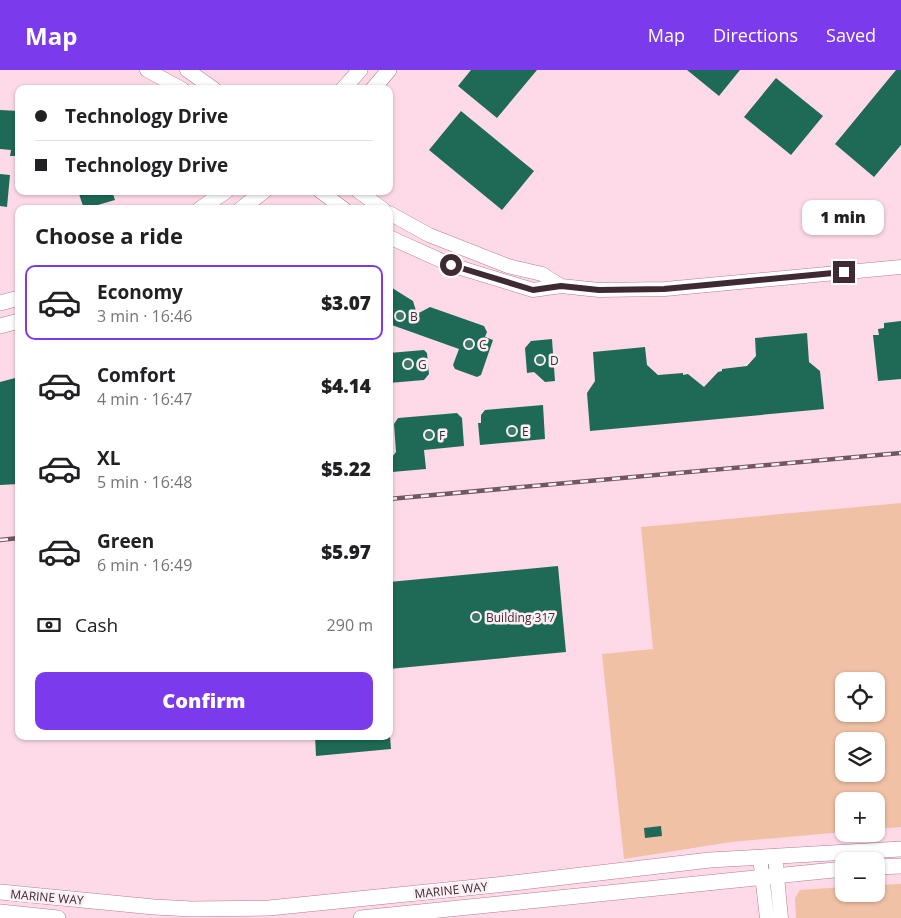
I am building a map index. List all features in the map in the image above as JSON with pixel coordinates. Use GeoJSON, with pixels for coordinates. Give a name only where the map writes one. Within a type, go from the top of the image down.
{"type":"FeatureCollection","features":[{"type":"Feature","properties":{"kind":"main road"},"geometry":{"type":"LineString","coordinates":[[347,85],[360,70]]}},
{"type":"Feature","properties":{"kind":"main road"},"geometry":{"type":"LineString","coordinates":[[376,85],[389,70]]}},
{"type":"Feature","properties":{"kind":"main road"},"geometry":{"type":"LineString","coordinates":[[206,205],[220,195]]}},
{"type":"Feature","properties":{"kind":"main road"},"geometry":{"type":"LineString","coordinates":[[247,205],[259,195]]}},
{"type":"Feature","properties":{"kind":"main road"},"geometry":{"type":"LineString","coordinates":[[0,303],[15,299]]}},
{"type":"Feature","properties":{"kind":"main road"},"geometry":{"type":"LineString","coordinates":[[0,326],[15,322]]}},
{"type":"Feature","properties":{"kind":"main road","name":"MARINE WAY"},"geometry":{"type":"LineString","coordinates":[[0,892],[164,908],[269,908],[496,885],[710,860],[901,849]]}},
{"type":"Feature","properties":{"kind":"main road"},"geometry":{"type":"LineString","coordinates":[[885,867],[901,866]]}},
{"type":"Feature","properties":{"kind":"main road","name":"MARINE WAY"},"geometry":{"type":"LineString","coordinates":[[361,918],[835,870]]}},
{"type":"Feature","properties":{"kind":"main road","name":"MARINE WAY"},"geometry":{"type":"LineString","coordinates":[[0,912],[58,918]]}},
{"type":"Feature","properties":{"kind":"street"},"geometry":{"type":"LineString","coordinates":[[147,70],[175,85]]}},
{"type":"Feature","properties":{"kind":"street"},"geometry":{"type":"LineString","coordinates":[[187,70],[208,85]]}},
{"type":"Feature","properties":{"kind":"street"},"geometry":{"type":"LineString","coordinates":[[325,195],[339,205]]}},
{"type":"Feature","properties":{"kind":"street"},"geometry":{"type":"LineString","coordinates":[[364,195],[377,205]]}},
{"type":"Feature","properties":{"kind":"street"},"geometry":{"type":"LineString","coordinates":[[393,215],[429,235],[508,266],[542,274],[561,286]]}},
{"type":"Feature","properties":{"kind":"street"},"geometry":{"type":"LineString","coordinates":[[393,238],[443,262],[533,290],[561,286],[599,290],[664,289],[901,267]]}},
{"type":"Feature","properties":{"kind":"street"},"geometry":{"type":"LineString","coordinates":[[767,857],[769,878],[767,918]]}},
{"type":"Feature","properties":{"kind":"street"},"geometry":{"type":"LineString","coordinates":[[769,878],[781,918]]}},
{"type":"Feature","properties":{"kind":"shaded area"},"geometry":{"type":"Polygon","coordinates":[[[901,503],[901,827],[885,828],[885,792],[835,792],[835,833],[731,842],[624,859],[602,654],[653,649],[641,527],[901,503]]]}},
{"type":"Feature","properties":{"kind":"shaded area"},"geometry":{"type":"Polygon","coordinates":[[[901,884],[901,918],[796,918],[795,898],[800,890],[835,888],[835,902],[885,902],[885,885],[901,884]]]}},
{"type":"Feature","properties":{"kind":"building"},"geometry":{"type":"Polygon","coordinates":[[[471,70],[537,70],[497,118],[458,86],[471,70]]]}},
{"type":"Feature","properties":{"kind":"building"},"geometry":{"type":"Polygon","coordinates":[[[687,70],[740,70],[719,96],[687,70]]]}},
{"type":"Feature","properties":{"kind":"building"},"geometry":{"type":"Polygon","coordinates":[[[896,70],[901,70],[901,145],[874,177],[835,144],[896,70]]]}},
{"type":"Feature","properties":{"kind":"building"},"geometry":{"type":"Polygon","coordinates":[[[776,78],[823,116],[791,155],[744,117],[776,78]]]}},
{"type":"Feature","properties":{"kind":"building"},"geometry":{"type":"Polygon","coordinates":[[[0,110],[15,111],[15,156],[10,156],[11,150],[0,149],[0,110]]]}},
{"type":"Feature","properties":{"kind":"building"},"geometry":{"type":"Polygon","coordinates":[[[461,111],[534,171],[502,210],[429,150],[461,111]]]}},
{"type":"Feature","properties":{"kind":"building"},"geometry":{"type":"Polygon","coordinates":[[[0,174],[10,175],[7,207],[0,206],[0,174]]]}},
{"type":"Feature","properties":{"kind":"building"},"geometry":{"type":"Polygon","coordinates":[[[79,195],[113,195],[115,200],[98,205],[83,205],[79,195]]]}},
{"type":"Feature","properties":{"kind":"building","name":"C"},"geometry":{"type":"Polygon","coordinates":[[[393,288],[413,301],[417,314],[430,307],[484,326],[487,332],[485,337],[493,340],[481,375],[477,377],[455,369],[453,365],[459,349],[393,325],[393,288]]]}},
{"type":"Feature","properties":{"kind":"building"},"geometry":{"type":"Polygon","coordinates":[[[901,321],[901,379],[878,381],[873,335],[879,335],[878,329],[884,328],[884,323],[901,321]]]}},
{"type":"Feature","properties":{"kind":"building"},"geometry":{"type":"Polygon","coordinates":[[[807,333],[809,362],[820,371],[824,409],[590,431],[587,393],[595,381],[593,352],[645,347],[647,365],[658,375],[688,374],[704,387],[722,369],[747,366],[756,356],[755,338],[807,333]]]}},
{"type":"Feature","properties":{"kind":"building","name":"D"},"geometry":{"type":"Polygon","coordinates":[[[552,339],[555,381],[545,382],[534,372],[527,373],[525,348],[531,341],[552,339]]]}},
{"type":"Feature","properties":{"kind":"building","name":"G"},"geometry":{"type":"Polygon","coordinates":[[[424,350],[427,353],[429,374],[424,380],[393,383],[393,353],[424,350]]]}},
{"type":"Feature","properties":{"kind":"building"},"geometry":{"type":"Polygon","coordinates":[[[15,378],[15,484],[0,485],[0,382],[15,378]]]}},
{"type":"Feature","properties":{"kind":"building","name":"E"},"geometry":{"type":"Polygon","coordinates":[[[543,405],[545,439],[480,445],[478,423],[481,423],[481,415],[485,410],[543,405]]]}},
{"type":"Feature","properties":{"kind":"building","name":"F"},"geometry":{"type":"Polygon","coordinates":[[[457,413],[462,418],[464,446],[424,450],[426,469],[393,472],[393,456],[396,452],[394,424],[398,418],[457,413]]]}},
{"type":"Feature","properties":{"kind":"building","name":"Building 317"},"geometry":{"type":"Polygon","coordinates":[[[558,566],[566,652],[393,669],[393,582],[558,566]]]}},
{"type":"Feature","properties":{"kind":"building"},"geometry":{"type":"Polygon","coordinates":[[[315,740],[390,740],[391,749],[316,756],[315,740]]]}},
{"type":"Feature","properties":{"kind":"building"},"geometry":{"type":"Polygon","coordinates":[[[661,826],[662,836],[645,838],[644,828],[661,826]]]}},
{"type":"Feature","properties":{"kind":"railway"},"geometry":{"type":"LineString","coordinates":[[393,499],[901,453]]}},
{"type":"Feature","properties":{"kind":"railway"},"geometry":{"type":"LineString","coordinates":[[0,540],[15,538]]}},
{"type":"Feature","properties":{"kind":"place","name":"B"},"geometry":{"type":"Point","coordinates":[400,316]}},
{"type":"Feature","properties":{"kind":"place","name":"C"},"geometry":{"type":"Point","coordinates":[469,344]}},
{"type":"Feature","properties":{"kind":"place","name":"D"},"geometry":{"type":"Point","coordinates":[540,360]}},
{"type":"Feature","properties":{"kind":"place","name":"G"},"geometry":{"type":"Point","coordinates":[408,364]}},
{"type":"Feature","properties":{"kind":"place","name":"E"},"geometry":{"type":"Point","coordinates":[512,431]}},
{"type":"Feature","properties":{"kind":"place","name":"F"},"geometry":{"type":"Point","coordinates":[429,435]}},
{"type":"Feature","properties":{"kind":"place","name":"Building 317"},"geometry":{"type":"Point","coordinates":[476,617]}},
{"type":"Feature","properties":{"kind":"route"},"geometry":{"type":"LineString","coordinates":[[451,265],[533,290],[561,286],[599,290],[664,289],[844,272]]}}]}
